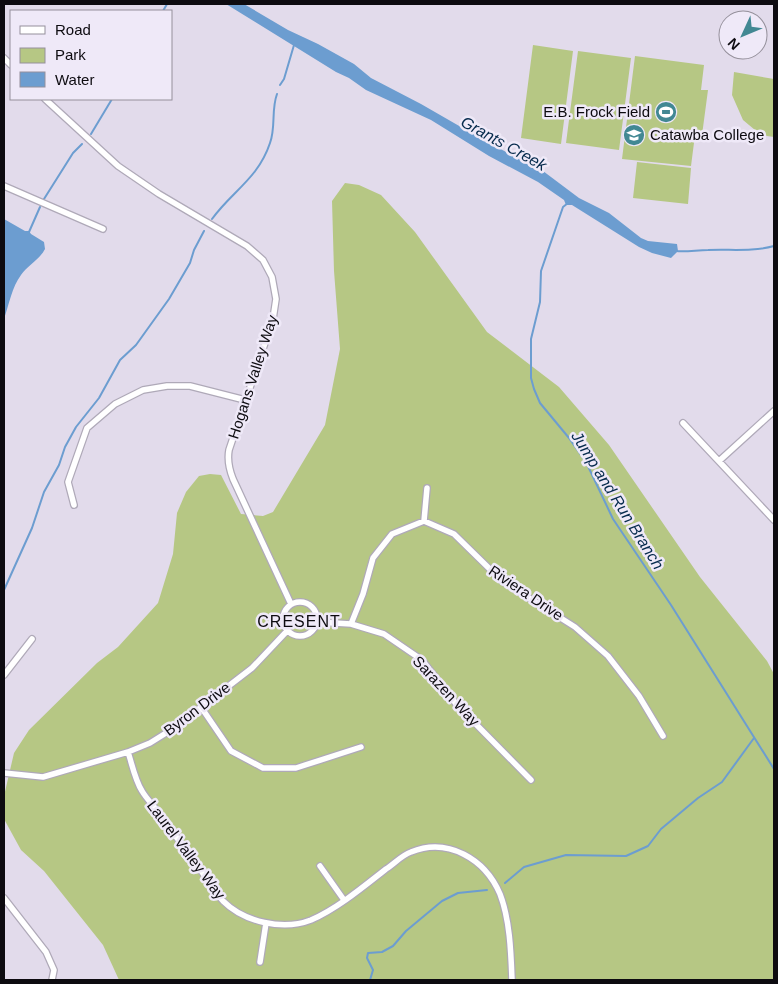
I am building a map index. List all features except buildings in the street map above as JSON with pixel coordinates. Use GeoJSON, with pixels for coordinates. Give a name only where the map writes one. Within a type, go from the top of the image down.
{"type":"FeatureCollection","features":[{"type":"Feature","properties":{"kind":"street","name":"Hogans Valley Way"},"geometry":{"type":"LineString","coordinates":[[46,100],[118,166],[159,194],[247,246],[263,260],[272,277],[276,299],[274,319],[229,450],[229,468],[291,604]]}},
{"type":"Feature","properties":{"kind":"street"},"geometry":{"type":"LineString","coordinates":[[4,186],[22,196],[103,229]]}},
{"type":"Feature","properties":{"kind":"street"},"geometry":{"type":"LineString","coordinates":[[74,505],[68,482],[87,428],[115,404],[143,390],[167,386],[190,386],[245,400]]}},
{"type":"Feature","properties":{"kind":"street"},"geometry":{"type":"LineString","coordinates":[[719,461],[774,410]]}},
{"type":"Feature","properties":{"kind":"street"},"geometry":{"type":"LineString","coordinates":[[683,423],[774,520]]}},
{"type":"Feature","properties":{"kind":"street"},"geometry":{"type":"LineString","coordinates":[[351,624],[363,594],[373,558],[392,534],[424,521],[427,488]]}},
{"type":"Feature","properties":{"kind":"street","name":"Riviera Drive"},"geometry":{"type":"LineString","coordinates":[[424,521],[454,534],[502,581],[575,627],[608,656],[639,696],[663,736]]}},
{"type":"Feature","properties":{"kind":"street"},"geometry":{"type":"LineString","coordinates":[[302,602],[312,607],[315,611],[317,622],[312,632],[302,637],[287,632],[282,622],[282,617],[291,604],[302,602]]}},
{"type":"Feature","properties":{"kind":"street","name":"Sarazen Way"},"geometry":{"type":"LineString","coordinates":[[317,622],[351,624],[384,634],[422,660],[457,705],[531,780]]}},
{"type":"Feature","properties":{"kind":"street","name":"Byron Drive"},"geometry":{"type":"LineString","coordinates":[[4,773],[42,777],[128,752],[150,743],[174,728],[252,668],[287,632]]}},
{"type":"Feature","properties":{"kind":"street"},"geometry":{"type":"LineString","coordinates":[[4,675],[32,639]]}},
{"type":"Feature","properties":{"kind":"street"},"geometry":{"type":"LineString","coordinates":[[201,706],[231,751],[263,768],[296,768],[362,747]]}},
{"type":"Feature","properties":{"kind":"street","name":"Laurel Valley Way"},"geometry":{"type":"LineString","coordinates":[[128,752],[142,790],[223,901],[246,917],[266,923],[283,925],[312,919],[344,900],[410,852],[430,847],[442,847],[471,857],[486,873],[499,894],[507,922],[512,959],[512,980]]}},
{"type":"Feature","properties":{"kind":"street"},"geometry":{"type":"LineString","coordinates":[[320,866],[344,900]]}},
{"type":"Feature","properties":{"kind":"street"},"geometry":{"type":"LineString","coordinates":[[4,898],[46,952],[54,970],[52,980]]}},
{"type":"Feature","properties":{"kind":"street"},"geometry":{"type":"LineString","coordinates":[[260,962],[266,923]]}},
{"type":"Feature","properties":{"kind":"green space"},"geometry":{"type":"Polygon","coordinates":[[[533,45],[573,51],[561,144],[521,138],[533,45]]]}},
{"type":"Feature","properties":{"kind":"green space"},"geometry":{"type":"Polygon","coordinates":[[[578,51],[631,58],[619,150],[566,143],[578,51]]]}},
{"type":"Feature","properties":{"kind":"green space","name":"E.B. Frock Field"},"geometry":{"type":"Polygon","coordinates":[[[635,56],[704,65],[701,90],[708,90],[702,135],[695,135],[691,166],[622,159],[635,56]]]}},
{"type":"Feature","properties":{"kind":"green space"},"geometry":{"type":"Polygon","coordinates":[[[734,72],[774,79],[774,137],[761,135],[743,120],[732,95],[734,72]]]}},
{"type":"Feature","properties":{"kind":"green space"},"geometry":{"type":"Polygon","coordinates":[[[637,162],[691,168],[688,204],[633,198],[637,162]]]}},
{"type":"Feature","properties":{"kind":"green space"},"geometry":{"type":"Polygon","coordinates":[[[345,183],[359,185],[381,195],[415,232],[487,332],[559,387],[609,445],[700,577],[767,661],[774,674],[774,980],[119,980],[103,945],[44,871],[21,850],[4,819],[4,796],[14,753],[29,730],[97,663],[118,647],[158,603],[173,554],[177,513],[186,492],[199,476],[221,475],[241,514],[263,516],[273,512],[325,425],[340,349],[334,271],[332,201],[345,183]]]}},
{"type":"Feature","properties":{"kind":"water"},"geometry":{"type":"Polygon","coordinates":[[[226,4],[244,4],[288,30],[318,44],[354,64],[371,78],[543,171],[579,198],[609,213],[641,238],[648,241],[677,244],[678,251],[671,258],[639,247],[572,205],[566,205],[564,200],[538,182],[489,156],[431,120],[366,90],[226,4]]]}},
{"type":"Feature","properties":{"kind":"water"},"geometry":{"type":"Polygon","coordinates":[[[4,219],[25,231],[29,231],[44,242],[45,249],[18,280],[4,319],[4,219]]]}},
{"type":"Feature","properties":{"kind":"waterway"},"geometry":{"type":"LineString","coordinates":[[164,10],[167,4]]}},
{"type":"Feature","properties":{"kind":"waterway"},"geometry":{"type":"LineString","coordinates":[[280,85],[284,79],[294,45]]}},
{"type":"Feature","properties":{"kind":"waterway"},"geometry":{"type":"LineString","coordinates":[[212,219],[252,175],[265,155],[272,137],[274,106],[277,94]]}},
{"type":"Feature","properties":{"kind":"waterway"},"geometry":{"type":"LineString","coordinates":[[91,134],[111,100]]}},
{"type":"Feature","properties":{"kind":"waterway"},"geometry":{"type":"LineString","coordinates":[[44,199],[73,153],[82,144]]}},
{"type":"Feature","properties":{"kind":"waterway","name":"Jump and Run Branch"},"geometry":{"type":"LineString","coordinates":[[568,203],[563,207],[541,271],[540,302],[531,339],[531,378],[534,389],[540,403],[586,462],[613,519],[671,605],[774,769]]}},
{"type":"Feature","properties":{"kind":"waterway"},"geometry":{"type":"LineString","coordinates":[[29,232],[40,207]]}},
{"type":"Feature","properties":{"kind":"waterway"},"geometry":{"type":"LineString","coordinates":[[4,590],[32,528],[44,492],[59,465],[65,447],[76,427],[99,398],[120,360],[136,345],[169,299],[190,263],[194,250],[204,231]]}},
{"type":"Feature","properties":{"kind":"waterway","name":"Grants Creek"},"geometry":{"type":"LineString","coordinates":[[676,251],[750,250],[774,246]]}},
{"type":"Feature","properties":{"kind":"waterway"},"geometry":{"type":"LineString","coordinates":[[505,883],[524,867],[566,855],[626,856],[648,846],[661,829],[698,798],[722,782],[754,738]]}},
{"type":"Feature","properties":{"kind":"waterway"},"geometry":{"type":"LineString","coordinates":[[370,980],[373,970],[367,958],[368,953],[382,952],[393,946],[406,931],[442,901],[458,893],[487,890]]}},
{"type":"Feature","properties":{"kind":"place","name":"E.B. Frock Field"},"geometry":{"type":"Point","coordinates":[666,112]}},
{"type":"Feature","properties":{"kind":"place","name":"Catawba College"},"geometry":{"type":"Point","coordinates":[634,135]}},
{"type":"Feature","properties":{"kind":"district","name":"CRESENT"},"geometry":{"type":"Point","coordinates":[299,621]}}]}
